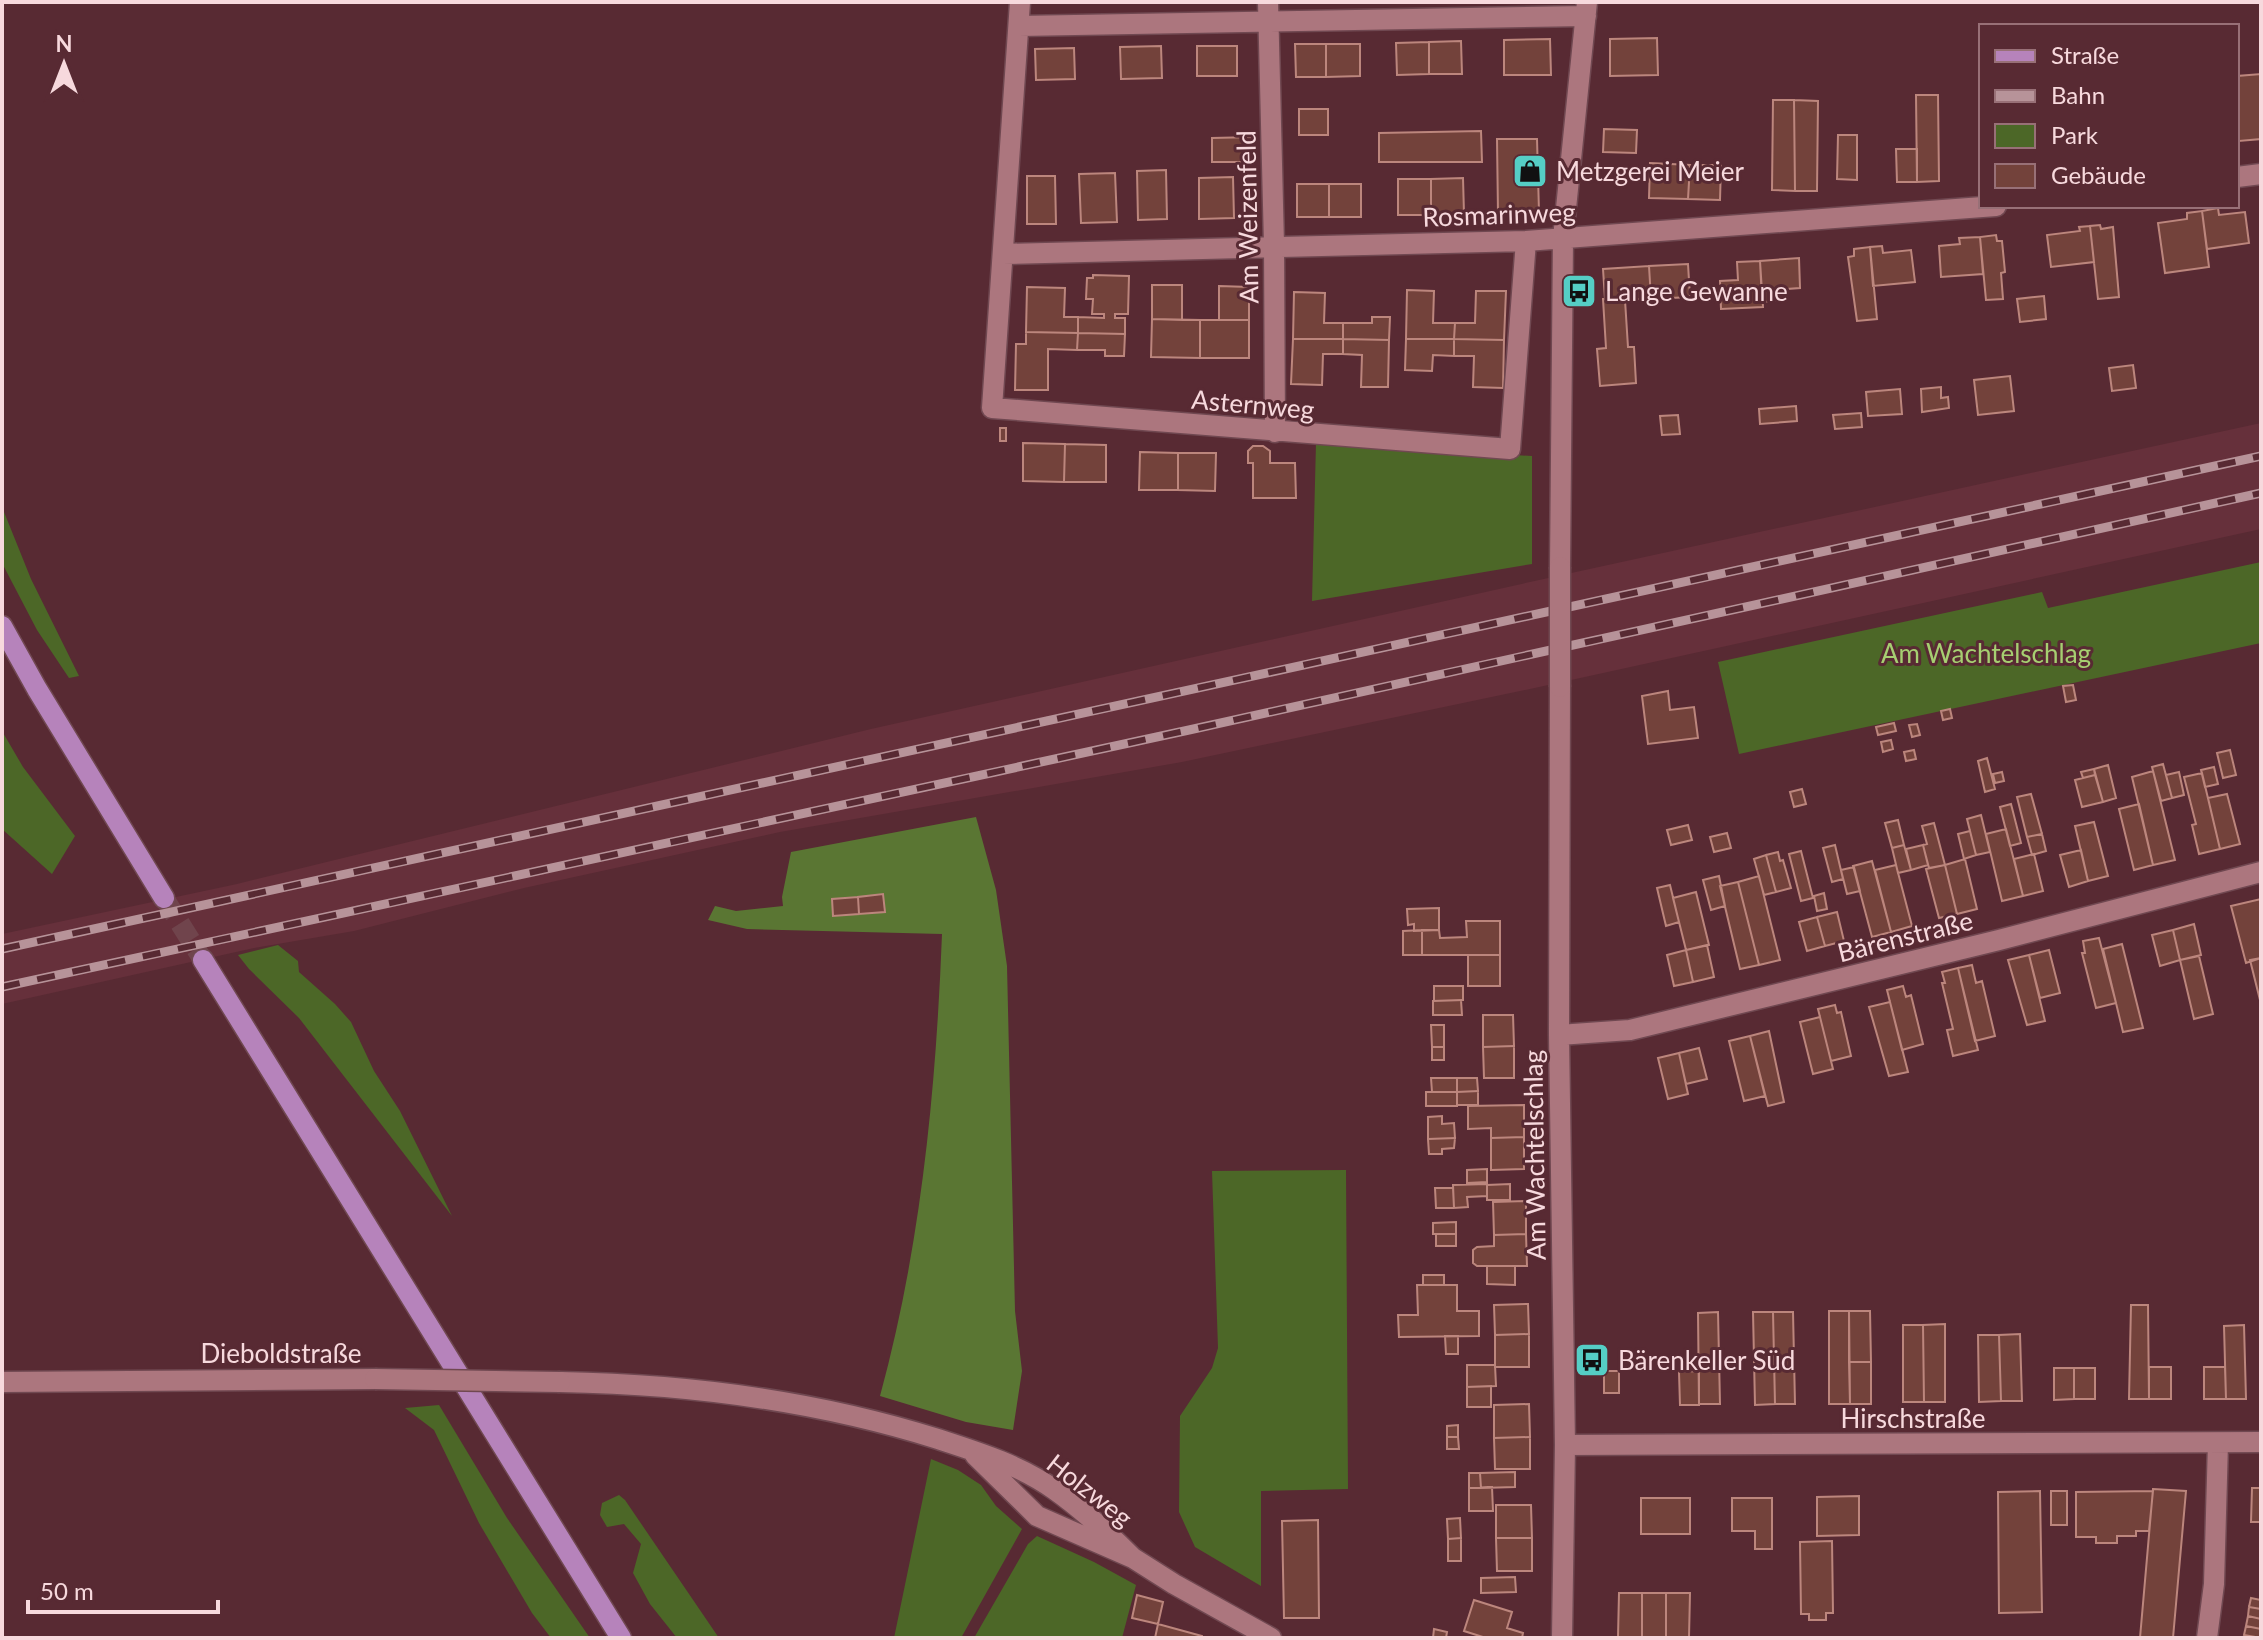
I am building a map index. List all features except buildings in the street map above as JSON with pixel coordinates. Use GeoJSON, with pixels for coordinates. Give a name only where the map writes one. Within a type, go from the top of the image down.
{"type":"FeatureCollection","features":[{"type":"Feature","properties":{"kind":"main road"},"geometry":{"type":"LineString","coordinates":[[2,626],[164,898]]}},
{"type":"Feature","properties":{"kind":"main road"},"geometry":{"type":"LineString","coordinates":[[203,960],[621,1638]]}},
{"type":"Feature","properties":{"kind":"street"},"geometry":{"type":"LineString","coordinates":[[1003,254],[1020,2]]}},
{"type":"Feature","properties":{"kind":"street"},"geometry":{"type":"LineString","coordinates":[[1019,26],[1268,12],[1586,9]]}},
{"type":"Feature","properties":{"kind":"street","name":"Am Wachtelschlag"},"geometry":{"type":"LineString","coordinates":[[1562,1638],[1565,1445],[1559,1035],[1563,238],[1586,9]]}},
{"type":"Feature","properties":{"kind":"street","name":"Am Weizenfeld"},"geometry":{"type":"LineString","coordinates":[[1268,12],[1275,432]]}},
{"type":"Feature","properties":{"kind":"street"},"geometry":{"type":"LineString","coordinates":[[2239,177],[2261,174]]}},
{"type":"Feature","properties":{"kind":"street","name":"Rosmarinweg"},"geometry":{"type":"LineString","coordinates":[[1003,254],[1526,241],[1979,207]]}},
{"type":"Feature","properties":{"kind":"street","name":"Asternweg"},"geometry":{"type":"LineString","coordinates":[[1003,254],[992,408],[1510,449],[1526,241]]}},
{"type":"Feature","properties":{"kind":"street","name":"Bärenstraße"},"geometry":{"type":"LineString","coordinates":[[1559,1035],[1630,1030],[2261,872]]}},
{"type":"Feature","properties":{"kind":"street","name":"Dieboldstraße"},"geometry":{"type":"LineString","coordinates":[[2,1382],[375,1379],[652,1386],[782,1402],[895,1425],[938,1439]]}},
{"type":"Feature","properties":{"kind":"street","name":"Holzweg"},"geometry":{"type":"LineString","coordinates":[[938,1439],[1003,1461],[1054,1489],[1133,1558],[1242,1631],[1271,1638]]}},
{"type":"Feature","properties":{"kind":"street","name":"Hirschstraße"},"geometry":{"type":"LineString","coordinates":[[1565,1445],[2261,1442]]}},
{"type":"Feature","properties":{"kind":"street"},"geometry":{"type":"LineString","coordinates":[[2207,1638],[2214,1584],[2218,1443]]}},
{"type":"Feature","properties":{"kind":"street","name":"Holzweg"},"geometry":{"type":"LineString","coordinates":[[970,1449],[1037,1516],[1133,1558]]}},
{"type":"Feature","properties":{"kind":"shaded area"},"geometry":{"type":"Polygon","coordinates":[[[2261,423],[2261,529],[1182,762],[780,832],[524,888],[354,931],[254,948],[2,1004],[2,934],[237,884],[871,729],[2261,423]]]}},
{"type":"Feature","properties":{"kind":"green space"},"geometry":{"type":"Polygon","coordinates":[[[1316,443],[1532,456],[1532,564],[1312,601],[1316,443]]]}},
{"type":"Feature","properties":{"kind":"green space"},"geometry":{"type":"Polygon","coordinates":[[[2,507],[31,579],[79,676],[69,678],[37,630],[2,563],[2,507]]]}},
{"type":"Feature","properties":{"kind":"green space","name":"Am Wachtelschlag"},"geometry":{"type":"Polygon","coordinates":[[[2261,562],[2261,643],[1739,754],[1718,662],[2042,592],[2048,608],[2261,562]]]}},
{"type":"Feature","properties":{"kind":"green space"},"geometry":{"type":"Polygon","coordinates":[[[2,731],[23,767],[75,836],[52,874],[2,829],[2,731]]]}},
{"type":"Feature","properties":{"kind":"green space"},"geometry":{"type":"Polygon","coordinates":[[[976,817],[996,890],[1007,966],[1015,1311],[1022,1371],[1013,1430],[966,1422],[880,1396],[906,1282],[924,1167],[936,1050],[942,934],[747,929],[708,920],[715,906],[736,911],[783,906],[791,852],[976,817]]]}},
{"type":"Feature","properties":{"kind":"green space"},"geometry":{"type":"Polygon","coordinates":[[[278,945],[298,961],[299,972],[351,1022],[452,1216],[299,1018],[238,955],[278,945]]]}},
{"type":"Feature","properties":{"kind":"green space"},"geometry":{"type":"Polygon","coordinates":[[[1346,1170],[1348,1489],[1261,1491],[1261,1586],[1195,1547],[1179,1512],[1180,1416],[1212,1368],[1218,1348],[1212,1171],[1346,1170]]]}},
{"type":"Feature","properties":{"kind":"green space"},"geometry":{"type":"Polygon","coordinates":[[[439,1405],[507,1518],[590,1638],[551,1638],[532,1613],[479,1523],[434,1430],[405,1408],[439,1405]]]}},
{"type":"Feature","properties":{"kind":"green space"},"geometry":{"type":"Polygon","coordinates":[[[931,1459],[958,1470],[981,1485],[996,1506],[1022,1529],[961,1638],[894,1638],[931,1459]]]}},
{"type":"Feature","properties":{"kind":"green space"},"geometry":{"type":"Polygon","coordinates":[[[619,1495],[719,1638],[677,1638],[650,1604],[633,1573],[641,1544],[624,1524],[607,1527],[600,1515],[602,1503],[619,1495]]]}},
{"type":"Feature","properties":{"kind":"green space"},"geometry":{"type":"Polygon","coordinates":[[[1037,1536],[1136,1585],[1122,1638],[974,1638],[1028,1544],[1037,1536]]]}},
{"type":"Feature","properties":{"kind":"tunnel"},"geometry":{"type":"LineString","coordinates":[[164,898],[203,960]]}},
{"type":"Feature","properties":{"kind":"railway"},"geometry":{"type":"LineString","coordinates":[[2,949],[2261,456]]}},
{"type":"Feature","properties":{"kind":"railway"},"geometry":{"type":"LineString","coordinates":[[2,987],[1189,730],[2261,493]]}},
{"type":"Feature","properties":{"kind":"place","name":"Metzgerei Meier"},"geometry":{"type":"Point","coordinates":[1530,171]}},
{"type":"Feature","properties":{"kind":"place","name":"Lange Gewanne"},"geometry":{"type":"Point","coordinates":[1579,291]}},
{"type":"Feature","properties":{"kind":"place","name":"Bärenkeller Süd"},"geometry":{"type":"Point","coordinates":[1592,1360]}}]}
